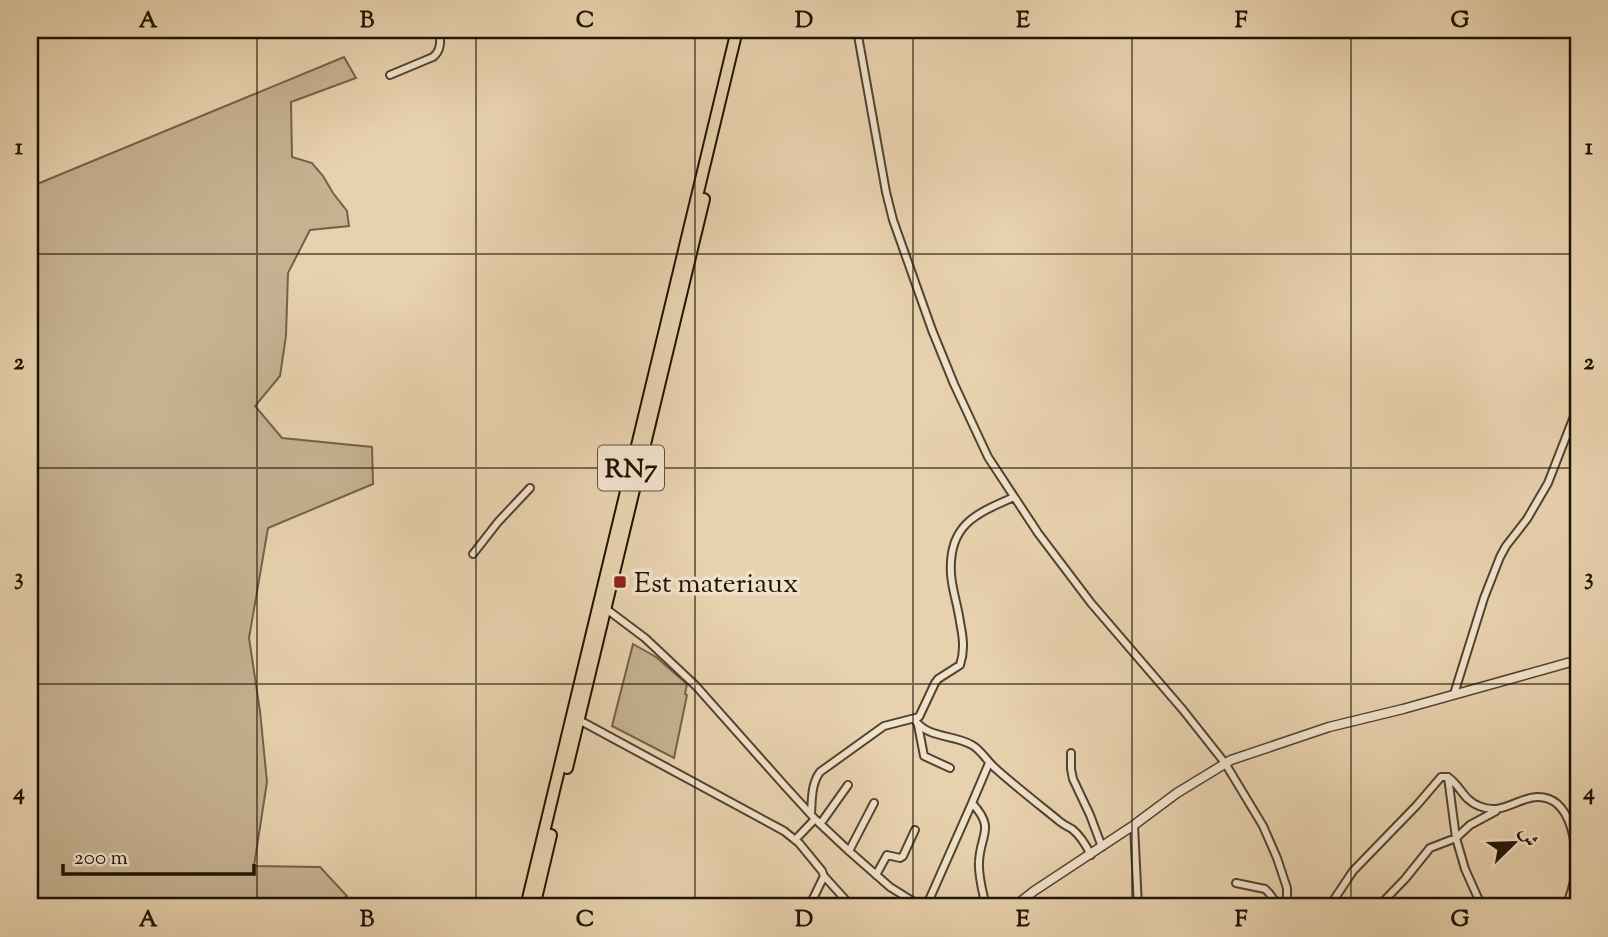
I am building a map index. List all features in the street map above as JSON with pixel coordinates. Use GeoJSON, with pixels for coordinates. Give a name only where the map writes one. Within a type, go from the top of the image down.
{"type":"FeatureCollection","features":[{"type":"Feature","properties":{"kind":"highway","name":"RN7"},"geometry":{"type":"LineString","coordinates":[[527,907],[737,30]]}},
{"type":"Feature","properties":{"kind":"highway","name":"RN7"},"geometry":{"type":"LineString","coordinates":[[534,907],[744,30]]}},
{"type":"Feature","properties":{"kind":"street"},"geometry":{"type":"LineString","coordinates":[[390,75],[433,57],[439,50],[440,30]]}},
{"type":"Feature","properties":{"kind":"street"},"geometry":{"type":"LineString","coordinates":[[857,30],[893,220],[932,330],[988,457],[1038,533],[1091,603],[1225,763],[1263,825],[1278,858],[1287,888],[1287,907]]}},
{"type":"Feature","properties":{"kind":"street"},"geometry":{"type":"LineString","coordinates":[[1454,695],[1484,598],[1500,557],[1548,483],[1578,406]]}},
{"type":"Feature","properties":{"kind":"street"},"geometry":{"type":"LineString","coordinates":[[473,554],[530,488]]}},
{"type":"Feature","properties":{"kind":"street"},"geometry":{"type":"LineString","coordinates":[[816,819],[814,785],[820,772],[884,726],[916,721],[935,683],[960,665],[964,643],[951,575],[954,542],[957,534],[980,513],[1014,498]]}},
{"type":"Feature","properties":{"kind":"street"},"geometry":{"type":"LineString","coordinates":[[606,608],[652,644],[696,686],[816,819],[849,851],[890,887],[924,907],[989,763]]}},
{"type":"Feature","properties":{"kind":"street"},"geometry":{"type":"LineString","coordinates":[[1014,907],[1177,793],[1241,755],[1329,727],[1578,660]]}},
{"type":"Feature","properties":{"kind":"street"},"geometry":{"type":"LineString","coordinates":[[579,720],[764,819],[795,840],[852,907]]}},
{"type":"Feature","properties":{"kind":"street"},"geometry":{"type":"LineString","coordinates":[[916,721],[928,732],[968,743],[978,749],[989,763],[1073,830],[1091,855]]}},
{"type":"Feature","properties":{"kind":"street"},"geometry":{"type":"LineString","coordinates":[[916,721],[924,756],[950,768]]}},
{"type":"Feature","properties":{"kind":"street"},"geometry":{"type":"LineString","coordinates":[[1071,753],[1073,779],[1102,847]]}},
{"type":"Feature","properties":{"kind":"street"},"geometry":{"type":"LineString","coordinates":[[1329,907],[1353,871],[1441,777],[1448,777],[1455,782],[1462,796],[1479,806],[1497,810]]}},
{"type":"Feature","properties":{"kind":"street"},"geometry":{"type":"LineString","coordinates":[[1448,777],[1456,838],[1465,869],[1482,907]]}},
{"type":"Feature","properties":{"kind":"street"},"geometry":{"type":"LineString","coordinates":[[795,840],[848,785]]}},
{"type":"Feature","properties":{"kind":"street"},"geometry":{"type":"LineString","coordinates":[[1378,907],[1430,848],[1456,838],[1470,825],[1497,810],[1535,797],[1549,799],[1564,811],[1573,832],[1575,874],[1566,907]]}},
{"type":"Feature","properties":{"kind":"street"},"geometry":{"type":"LineString","coordinates":[[849,851],[874,803]]}},
{"type":"Feature","properties":{"kind":"street"},"geometry":{"type":"LineString","coordinates":[[972,803],[980,812],[986,834],[978,861],[986,907]]}},
{"type":"Feature","properties":{"kind":"street"},"geometry":{"type":"LineString","coordinates":[[1134,825],[1138,907]]}},
{"type":"Feature","properties":{"kind":"street"},"geometry":{"type":"LineString","coordinates":[[876,875],[887,855],[900,858],[903,856],[915,830]]}},
{"type":"Feature","properties":{"kind":"street"},"geometry":{"type":"LineString","coordinates":[[809,907],[824,876]]}},
{"type":"Feature","properties":{"kind":"street"},"geometry":{"type":"LineString","coordinates":[[1236,883],[1265,889],[1279,907]]}},
{"type":"Feature","properties":{"kind":"shaded area"},"geometry":{"type":"Polygon","coordinates":[[[344,57],[356,78],[291,102],[292,157],[312,163],[323,176],[347,211],[349,226],[310,230],[288,273],[286,336],[280,376],[255,406],[282,438],[372,447],[373,484],[268,528],[249,638],[267,782],[254,866],[320,867],[347,896],[331,907],[30,907],[30,187],[344,57]]]}},
{"type":"Feature","properties":{"kind":"shaded area"},"geometry":{"type":"Polygon","coordinates":[[[633,644],[656,657],[687,684],[674,758],[612,726],[633,644]]]}},
{"type":"Feature","properties":{"kind":"place","name":"Est materiaux"},"geometry":{"type":"Point","coordinates":[620,582]}}]}
